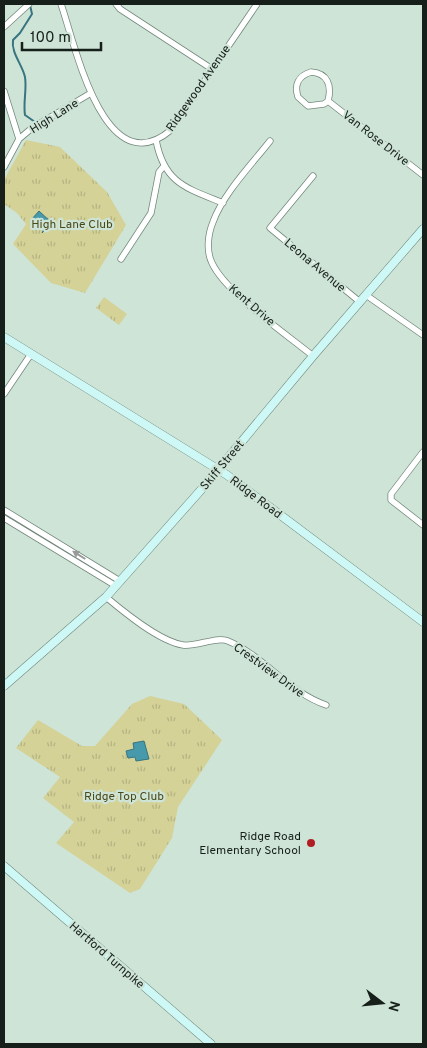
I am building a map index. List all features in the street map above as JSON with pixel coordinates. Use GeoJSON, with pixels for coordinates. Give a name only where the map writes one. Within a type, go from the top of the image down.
{"type":"FeatureCollection","features":[{"type":"Feature","properties":{"kind":"main road","name":"Skiff Street"},"geometry":{"type":"LineString","coordinates":[[4,686],[118,584],[423,229]]}},
{"type":"Feature","properties":{"kind":"main road","name":"Ridge Road"},"geometry":{"type":"LineString","coordinates":[[4,337],[218,469],[423,622]]}},
{"type":"Feature","properties":{"kind":"main road","name":"Hartford Turnpike"},"geometry":{"type":"LineString","coordinates":[[4,866],[211,1044]]}},
{"type":"Feature","properties":{"kind":"street"},"geometry":{"type":"LineString","coordinates":[[4,27],[29,4]]}},
{"type":"Feature","properties":{"kind":"street","name":"Ridgewood Avenue"},"geometry":{"type":"LineString","coordinates":[[61,4],[91,93],[104,117],[117,134],[138,142],[156,140],[171,130],[257,4]]}},
{"type":"Feature","properties":{"kind":"street"},"geometry":{"type":"LineString","coordinates":[[116,4],[120,9],[212,69]]}},
{"type":"Feature","properties":{"kind":"street"},"geometry":{"type":"LineString","coordinates":[[311,72],[324,76],[330,87],[328,101],[314,106],[302,102],[296,91],[299,78],[311,72]]}},
{"type":"Feature","properties":{"kind":"street"},"geometry":{"type":"LineString","coordinates":[[4,91],[20,139]]}},
{"type":"Feature","properties":{"kind":"street","name":"High Lane"},"geometry":{"type":"LineString","coordinates":[[4,167],[20,139],[32,128],[91,93]]}},
{"type":"Feature","properties":{"kind":"street","name":"Van Rose Drive"},"geometry":{"type":"LineString","coordinates":[[328,101],[423,175]]}},
{"type":"Feature","properties":{"kind":"street"},"geometry":{"type":"LineString","coordinates":[[156,140],[164,166],[183,186],[223,203]]}},
{"type":"Feature","properties":{"kind":"street","name":"Kent Drive"},"geometry":{"type":"LineString","coordinates":[[270,141],[223,203],[210,232],[209,242],[212,263],[227,284],[312,356]]}},
{"type":"Feature","properties":{"kind":"street"},"geometry":{"type":"LineString","coordinates":[[121,259],[138,235],[150,213],[160,172],[164,166]]}},
{"type":"Feature","properties":{"kind":"street","name":"Leona Avenue"},"geometry":{"type":"LineString","coordinates":[[313,176],[270,228],[360,302]]}},
{"type":"Feature","properties":{"kind":"street"},"geometry":{"type":"LineString","coordinates":[[366,295],[423,336]]}},
{"type":"Feature","properties":{"kind":"street"},"geometry":{"type":"LineString","coordinates":[[4,394],[31,354]]}},
{"type":"Feature","properties":{"kind":"street"},"geometry":{"type":"LineString","coordinates":[[423,452],[392,494],[391,500],[423,524]]}},
{"type":"Feature","properties":{"kind":"street"},"geometry":{"type":"LineString","coordinates":[[4,510],[118,584]]}},
{"type":"Feature","properties":{"kind":"street"},"geometry":{"type":"LineString","coordinates":[[4,518],[39,540],[118,584]]}},
{"type":"Feature","properties":{"kind":"street"},"geometry":{"type":"LineString","coordinates":[[39,540],[43,534]]}},
{"type":"Feature","properties":{"kind":"street","name":"Crestview Drive"},"geometry":{"type":"LineString","coordinates":[[106,596],[163,638],[184,645],[226,639],[247,652],[311,700],[326,705]]}},
{"type":"Feature","properties":{"kind":"green space","name":"High Lane Club"},"geometry":{"type":"Polygon","coordinates":[[[26,140],[60,147],[107,192],[126,225],[85,293],[51,283],[13,244],[26,224],[17,213],[4,204],[4,180],[26,140]]]}},
{"type":"Feature","properties":{"kind":"green space"},"geometry":{"type":"Polygon","coordinates":[[[104,297],[127,314],[119,325],[96,308],[104,297]]]}},
{"type":"Feature","properties":{"kind":"green space","name":"Ridge Top Club"},"geometry":{"type":"Polygon","coordinates":[[[150,696],[184,704],[222,740],[178,807],[172,838],[140,889],[130,893],[56,843],[74,822],[43,798],[60,777],[16,748],[38,720],[82,746],[95,746],[132,704],[150,696]]]}},
{"type":"Feature","properties":{"kind":"water"},"geometry":{"type":"Polygon","coordinates":[[[39,211],[52,223],[42,233],[44,229],[31,220],[39,211]]]}},
{"type":"Feature","properties":{"kind":"water"},"geometry":{"type":"Polygon","coordinates":[[[144,741],[149,759],[136,761],[135,757],[128,758],[126,751],[134,749],[133,743],[144,741]]]}},
{"type":"Feature","properties":{"kind":"waterway"},"geometry":{"type":"LineString","coordinates":[[30,5],[32,14],[20,33],[13,40],[13,45],[25,77],[25,115],[35,122]]}},
{"type":"Feature","properties":{"kind":"waterway"},"geometry":{"type":"LineString","coordinates":[[45,125],[49,127]]}},
{"type":"Feature","properties":{"kind":"place","name":"Ridge Road Elementary School"},"geometry":{"type":"Point","coordinates":[311,843]}}]}
